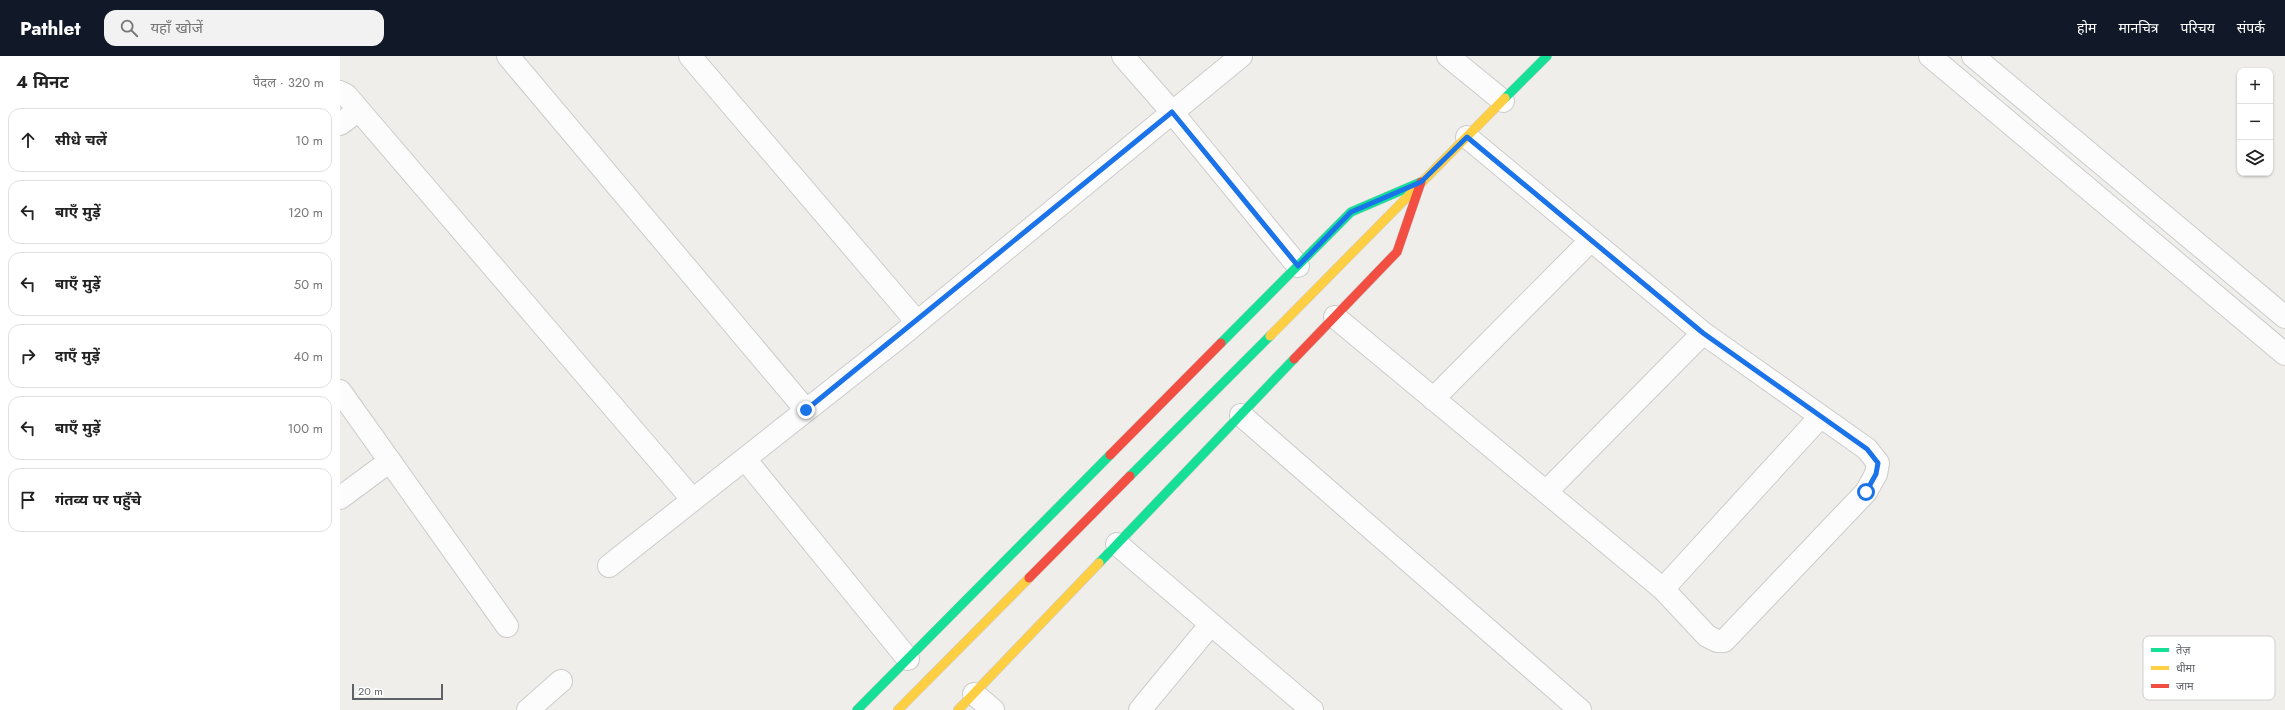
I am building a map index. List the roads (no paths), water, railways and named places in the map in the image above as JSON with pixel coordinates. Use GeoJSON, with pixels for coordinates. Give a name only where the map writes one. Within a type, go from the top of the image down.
{"type":"FeatureCollection","features":[{"type":"Feature","properties":{"kind":"street"},"geometry":{"type":"LineString","coordinates":[[508,56],[806,410]]}},
{"type":"Feature","properties":{"kind":"street"},"geometry":{"type":"LineString","coordinates":[[690,56],[916,322]]}},
{"type":"Feature","properties":{"kind":"street"},"geometry":{"type":"LineString","coordinates":[[1123,56],[1172,112],[1298,266]]}},
{"type":"Feature","properties":{"kind":"street"},"geometry":{"type":"LineString","coordinates":[[609,566],[916,322],[1241,56]]}},
{"type":"Feature","properties":{"kind":"street"},"geometry":{"type":"LineString","coordinates":[[1448,56],[1503,101]]}},
{"type":"Feature","properties":{"kind":"street"},"geometry":{"type":"LineString","coordinates":[[898,710],[1547,56]]}},
{"type":"Feature","properties":{"kind":"street"},"geometry":{"type":"LineString","coordinates":[[1930,56],[2285,354]]}},
{"type":"Feature","properties":{"kind":"street"},"geometry":{"type":"LineString","coordinates":[[1973,56],[2285,317]]}},
{"type":"Feature","properties":{"kind":"street"},"geometry":{"type":"LineString","coordinates":[[340,92],[346,95],[359,110],[693,500]]}},
{"type":"Feature","properties":{"kind":"street"},"geometry":{"type":"LineString","coordinates":[[340,124],[359,110]]}},
{"type":"Feature","properties":{"kind":"street"},"geometry":{"type":"LineString","coordinates":[[1335,317],[1663,589],[1707,636],[1717,641],[1724,641],[1866,492],[1876,474],[1878,463],[1867,449],[1703,333],[1467,137]]}},
{"type":"Feature","properties":{"kind":"street"},"geometry":{"type":"LineString","coordinates":[[858,710],[1351,212],[1421,182]]}},
{"type":"Feature","properties":{"kind":"street"},"geometry":{"type":"LineString","coordinates":[[958,710],[1397,252],[1421,182]]}},
{"type":"Feature","properties":{"kind":"street"},"geometry":{"type":"LineString","coordinates":[[1433,399],[1591,240]]}},
{"type":"Feature","properties":{"kind":"street"},"geometry":{"type":"LineString","coordinates":[[1546,492],[1703,333]]}},
{"type":"Feature","properties":{"kind":"street"},"geometry":{"type":"LineString","coordinates":[[340,391],[507,626]]}},
{"type":"Feature","properties":{"kind":"street"},"geometry":{"type":"LineString","coordinates":[[1241,415],[1580,710]]}},
{"type":"Feature","properties":{"kind":"street"},"geometry":{"type":"LineString","coordinates":[[1663,589],[1820,417]]}},
{"type":"Feature","properties":{"kind":"street"},"geometry":{"type":"LineString","coordinates":[[745,459],[908,659]]}},
{"type":"Feature","properties":{"kind":"street"},"geometry":{"type":"LineString","coordinates":[[340,498],[390,461]]}},
{"type":"Feature","properties":{"kind":"street"},"geometry":{"type":"LineString","coordinates":[[1118,544],[1312,710]]}},
{"type":"Feature","properties":{"kind":"street"},"geometry":{"type":"LineString","coordinates":[[1140,710],[1211,624]]}},
{"type":"Feature","properties":{"kind":"street"},"geometry":{"type":"LineString","coordinates":[[528,710],[561,681]]}},
{"type":"Feature","properties":{"kind":"street"},"geometry":{"type":"LineString","coordinates":[[974,694],[993,710]]}}]}
